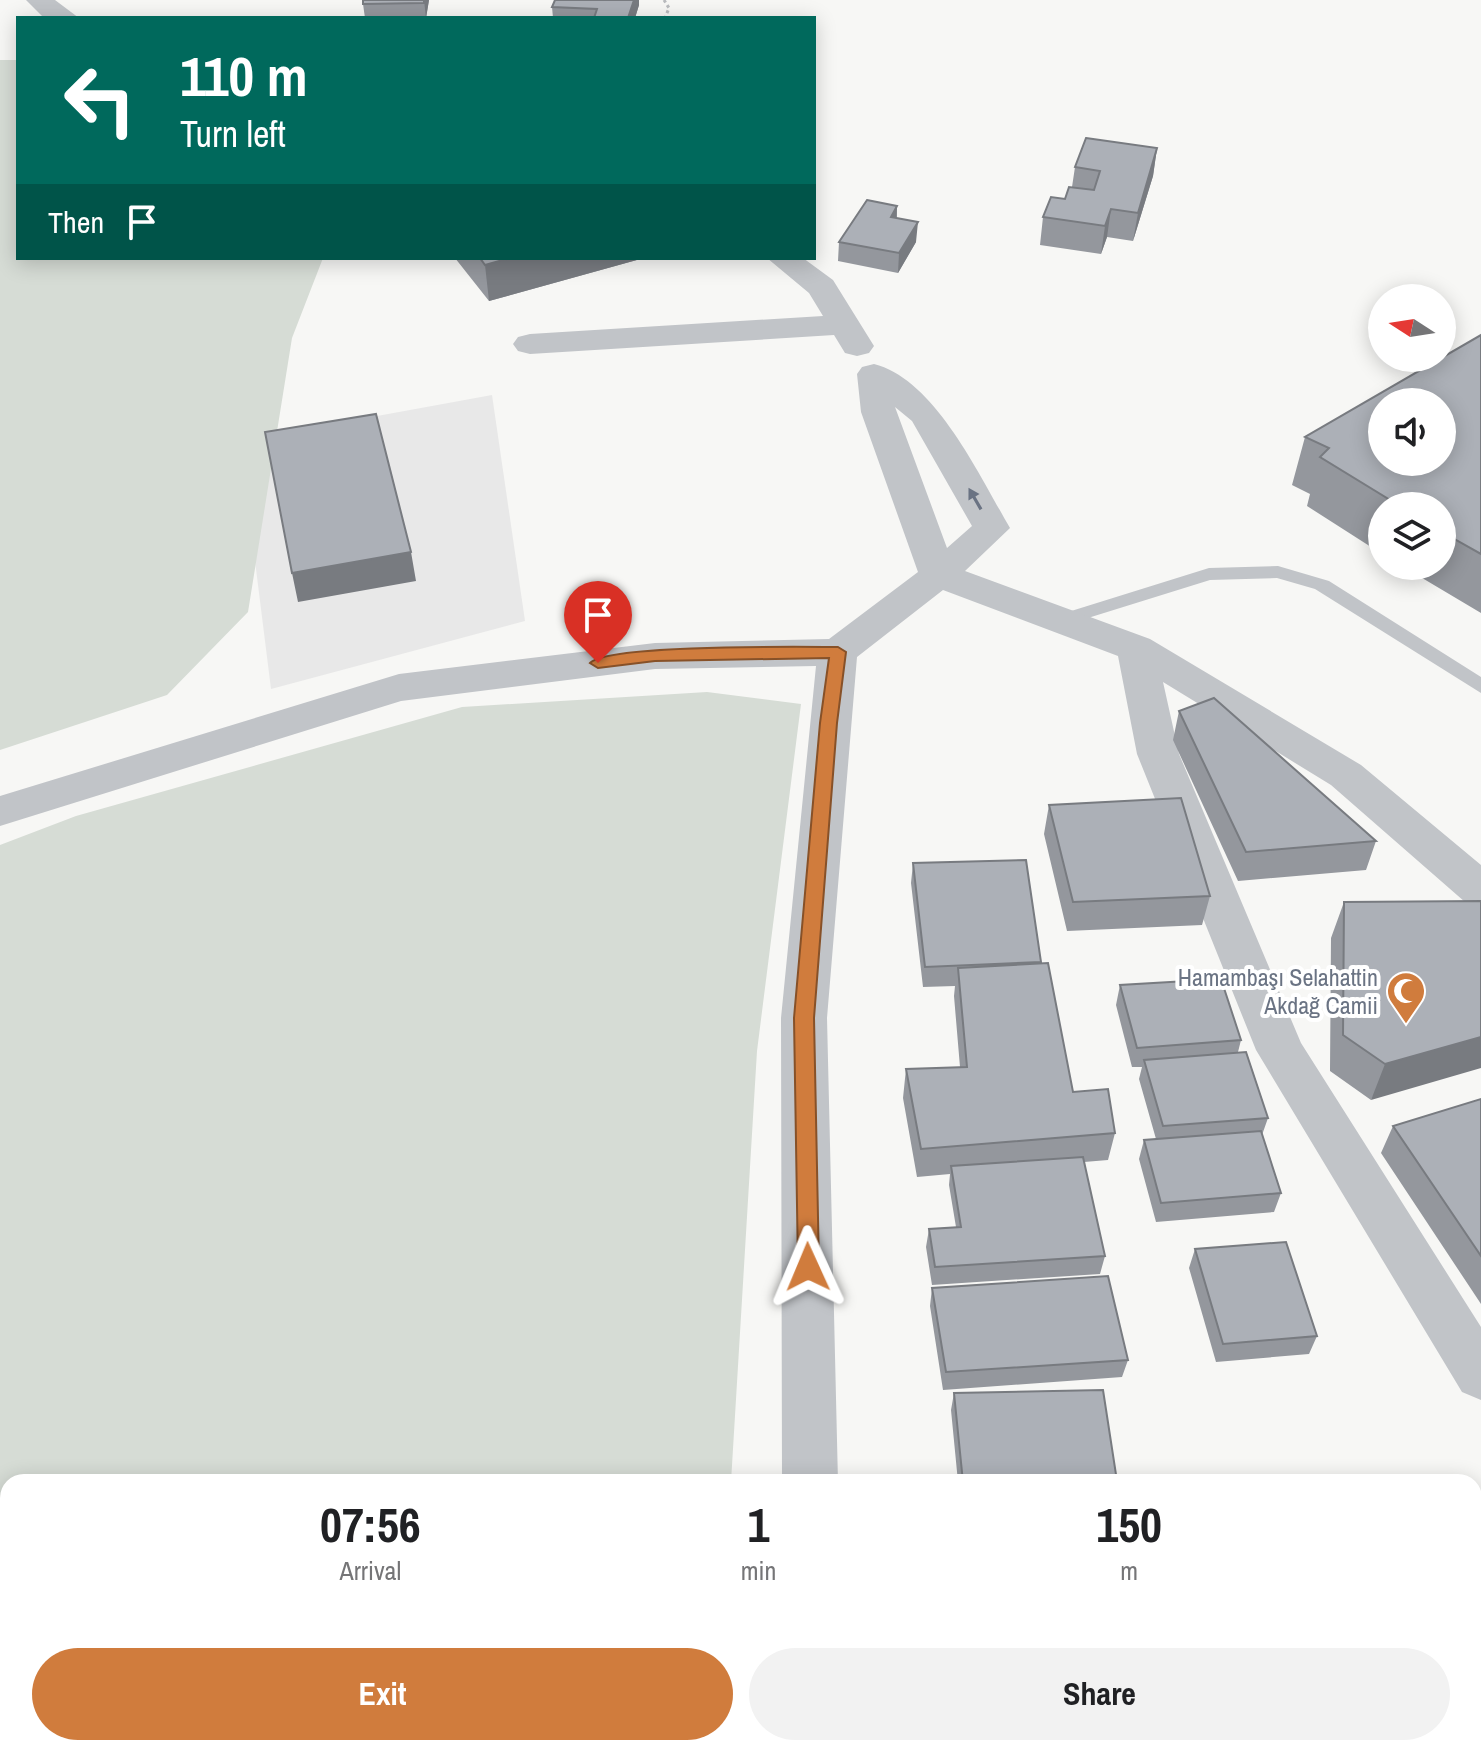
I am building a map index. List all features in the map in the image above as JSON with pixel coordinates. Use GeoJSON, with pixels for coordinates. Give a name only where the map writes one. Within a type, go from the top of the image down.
{"type":"FeatureCollection","features":[{"type":"Feature","properties":{"kind":"street"},"geometry":{"type":"LineString","coordinates":[[39,0],[58,16]]}},
{"type":"Feature","properties":{"kind":"street"},"geometry":{"type":"LineString","coordinates":[[0,811],[399,688],[655,656],[838,652],[938,575],[992,528],[926,415],[874,374],[822,287],[786,260]]}},
{"type":"Feature","properties":{"kind":"street"},"geometry":{"type":"LineString","coordinates":[[530,344],[845,325]]}},
{"type":"Feature","properties":{"kind":"street"},"geometry":{"type":"LineString","coordinates":[[874,374],[878,412],[938,575],[1136,648],[1346,775],[1481,890]]}},
{"type":"Feature","properties":{"kind":"street"},"geometry":{"type":"LineString","coordinates":[[1136,648],[1158,754],[1280,1050],[1481,1375]]}},
{"type":"Feature","properties":{"kind":"street"},"geometry":{"type":"LineString","coordinates":[[810,1474],[804,1018],[838,652]]}},
{"type":"Feature","properties":{"kind":"lane"},"geometry":{"type":"LineString","coordinates":[[1059,621],[1209,574],[1278,572],[1322,585],[1481,686]]}},
{"type":"Feature","properties":{"kind":"shaded area"},"geometry":{"type":"Polygon","coordinates":[[[0,60],[16,60],[16,260],[322,260],[292,338],[248,612],[167,695],[0,750],[0,60]]]}},
{"type":"Feature","properties":{"kind":"shaded area"},"geometry":{"type":"Polygon","coordinates":[[[492,395],[525,621],[271,689],[240,441],[492,395]]]}},
{"type":"Feature","properties":{"kind":"shaded area"},"geometry":{"type":"Polygon","coordinates":[[[707,692],[801,704],[757,1051],[731,1474],[0,1474],[0,845],[76,816],[462,707],[707,692]]]}},
{"type":"Feature","properties":{"kind":"building"},"geometry":{"type":"Polygon","coordinates":[[[363,0],[424,0],[424,3],[363,4],[363,0]]]}},
{"type":"Feature","properties":{"kind":"building"},"geometry":{"type":"Polygon","coordinates":[[[555,0],[634,0],[629,16],[595,16],[597,9],[552,7],[555,0]]]}},
{"type":"Feature","properties":{"kind":"building"},"geometry":{"type":"Polygon","coordinates":[[[1086,138],[1157,148],[1138,213],[1111,209],[1105,226],[1043,217],[1051,197],[1065,199],[1069,187],[1094,190],[1100,171],[1075,167],[1086,138]]]}},
{"type":"Feature","properties":{"kind":"building"},"geometry":{"type":"Polygon","coordinates":[[[867,200],[897,206],[891,217],[918,222],[899,253],[839,242],[867,200]]]}},
{"type":"Feature","properties":{"kind":"building"},"geometry":{"type":"Polygon","coordinates":[[[481,260],[503,260],[485,265],[481,260]]]}},
{"type":"Feature","properties":{"kind":"building"},"geometry":{"type":"Polygon","coordinates":[[[1481,335],[1481,554],[1456,540],[1456,492],[1377,492],[1320,457],[1329,448],[1305,437],[1368,400],[1368,476],[1456,476],[1456,388],[1390,388],[1417,372],[1456,372],[1456,349],[1481,335]]]}},
{"type":"Feature","properties":{"kind":"building"},"geometry":{"type":"Polygon","coordinates":[[[376,414],[411,552],[292,573],[265,432],[376,414]]]}},
{"type":"Feature","properties":{"kind":"building"},"geometry":{"type":"Polygon","coordinates":[[[1214,698],[1376,841],[1246,852],[1179,711],[1214,698]]]}},
{"type":"Feature","properties":{"kind":"building"},"geometry":{"type":"Polygon","coordinates":[[[1181,798],[1210,896],[1073,902],[1049,805],[1181,798]]]}},
{"type":"Feature","properties":{"kind":"building"},"geometry":{"type":"Polygon","coordinates":[[[1026,860],[1041,962],[925,967],[913,863],[1026,860]]]}},
{"type":"Feature","properties":{"kind":"building","name":"Hamambaşı Selahattin Akdağ Camii"},"geometry":{"type":"Polygon","coordinates":[[[1481,901],[1481,1037],[1385,1064],[1343,1035],[1344,902],[1481,901]]]}},
{"type":"Feature","properties":{"kind":"building"},"geometry":{"type":"Polygon","coordinates":[[[1048,963],[1073,1092],[1108,1089],[1115,1133],[921,1149],[906,1069],[967,1067],[958,968],[1048,963]]]}},
{"type":"Feature","properties":{"kind":"building"},"geometry":{"type":"Polygon","coordinates":[[[1221,979],[1241,1040],[1137,1048],[1120,985],[1221,979]]]}},
{"type":"Feature","properties":{"kind":"building"},"geometry":{"type":"Polygon","coordinates":[[[1246,1052],[1268,1118],[1163,1126],[1144,1060],[1246,1052]]]}},
{"type":"Feature","properties":{"kind":"building"},"geometry":{"type":"Polygon","coordinates":[[[1481,1099],[1481,1256],[1393,1126],[1481,1099]]]}},
{"type":"Feature","properties":{"kind":"building"},"geometry":{"type":"Polygon","coordinates":[[[1261,1131],[1281,1193],[1161,1203],[1144,1140],[1261,1131]]]}},
{"type":"Feature","properties":{"kind":"building"},"geometry":{"type":"Polygon","coordinates":[[[1083,1157],[1105,1256],[935,1267],[929,1229],[961,1227],[951,1166],[1083,1157]]]}},
{"type":"Feature","properties":{"kind":"building"},"geometry":{"type":"Polygon","coordinates":[[[1286,1242],[1317,1336],[1223,1344],[1195,1249],[1286,1242]]]}},
{"type":"Feature","properties":{"kind":"building"},"geometry":{"type":"Polygon","coordinates":[[[1108,1276],[1128,1360],[946,1372],[932,1288],[1108,1276]]]}},
{"type":"Feature","properties":{"kind":"building"},"geometry":{"type":"Polygon","coordinates":[[[1103,1390],[1116,1474],[962,1474],[954,1393],[1103,1390]]]}},
{"type":"Feature","properties":{"kind":"place","name":"Hamambaşı Selahattin Akdağ Camii"},"geometry":{"type":"Point","coordinates":[1406,1025]}},
{"type":"Feature","properties":{"kind":"route"},"geometry":{"type":"LineString","coordinates":[[598,663],[655,656],[838,652],[804,1018],[808,1267]]}}]}
